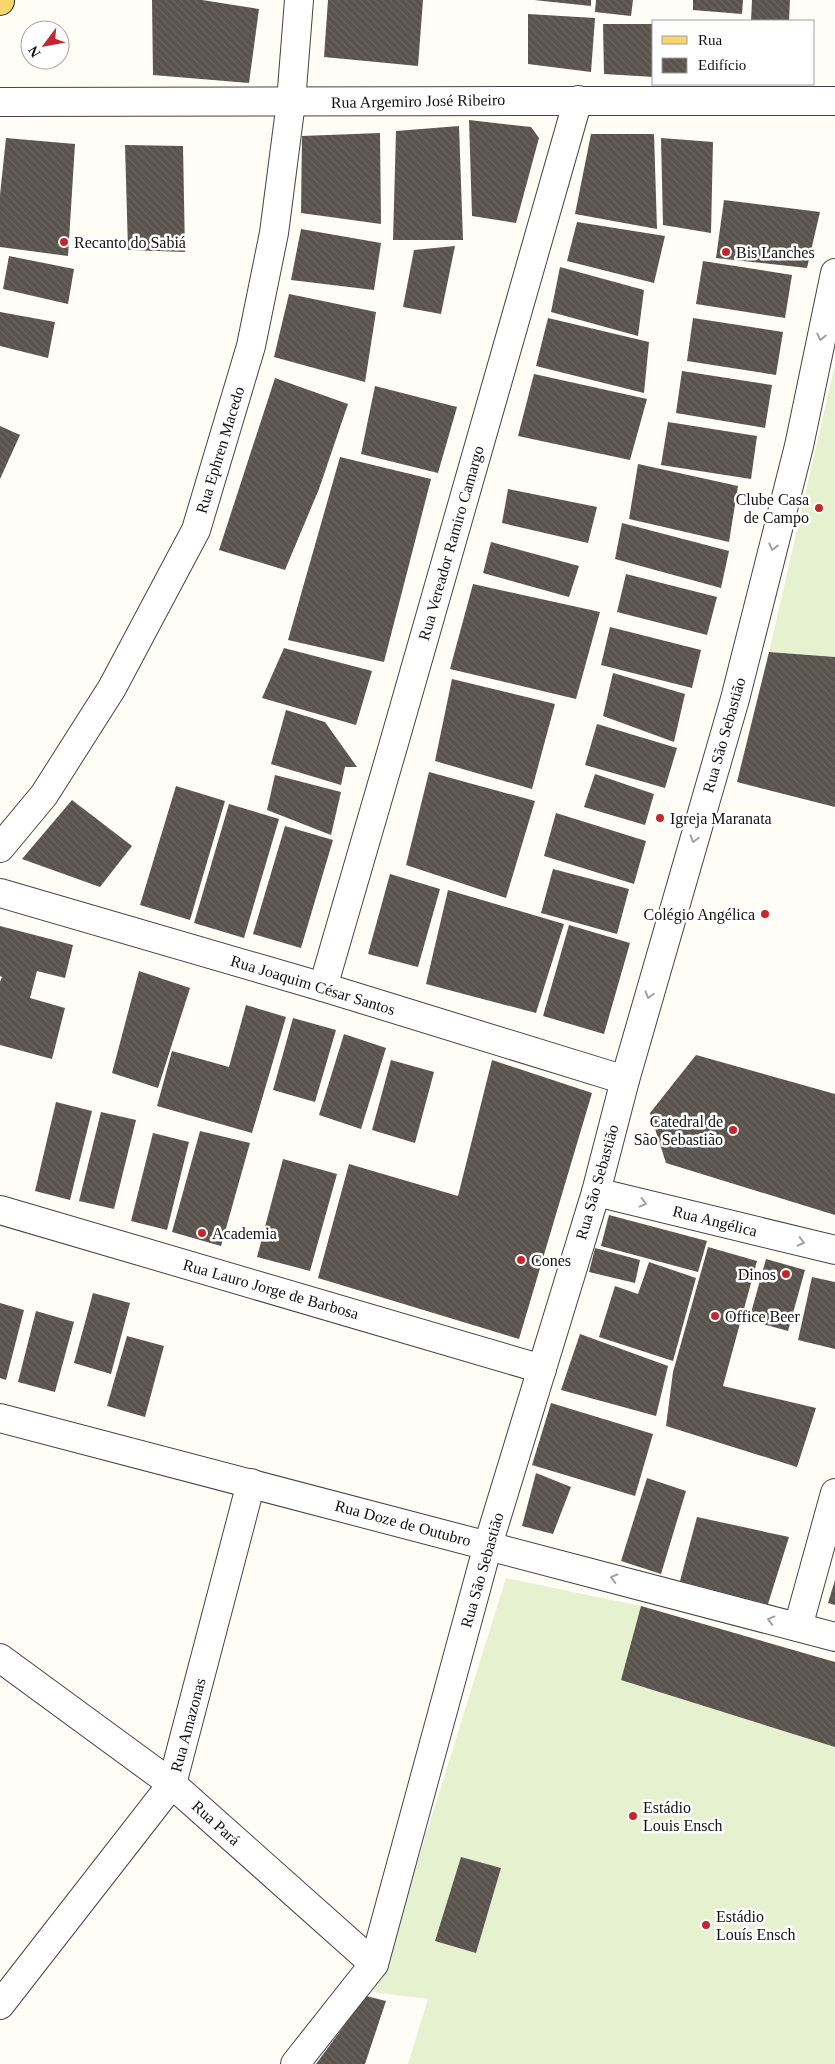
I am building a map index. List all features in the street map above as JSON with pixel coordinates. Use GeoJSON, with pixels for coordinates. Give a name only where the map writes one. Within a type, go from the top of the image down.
{"type":"FeatureCollection","features":[{"type":"Feature","properties":{"kind":"street","name":"Rua Ephren Macedo"},"geometry":{"type":"LineString","coordinates":[[0,848],[44,796],[112,688],[196,530],[251,346],[274,233],[291,102],[299,0]]}},
{"type":"Feature","properties":{"kind":"street","name":"Rua Vereador Ramiro Camargo"},"geometry":{"type":"LineString","coordinates":[[323,987],[578,100]]}},
{"type":"Feature","properties":{"kind":"street","name":"Rua Argemiro José Ribeiro"},"geometry":{"type":"LineString","coordinates":[[0,102],[835,101]]}},
{"type":"Feature","properties":{"kind":"street","name":"Rua São Sebastião"},"geometry":{"type":"LineString","coordinates":[[295,2064],[374,1964],[488,1545],[596,1192],[625,1080],[735,699],[799,446],[835,272]]}},
{"type":"Feature","properties":{"kind":"street","name":"Rua Joaquim César Santos"},"geometry":{"type":"LineString","coordinates":[[0,893],[323,987],[625,1080]]}},
{"type":"Feature","properties":{"kind":"street","name":"Rua Angélica"},"geometry":{"type":"LineString","coordinates":[[596,1192],[835,1250]]}},
{"type":"Feature","properties":{"kind":"street","name":"Rua Lauro Jorge de Barbosa"},"geometry":{"type":"LineString","coordinates":[[0,1210],[542,1369]]}},
{"type":"Feature","properties":{"kind":"street","name":"Rua Doze de Outubro"},"geometry":{"type":"LineString","coordinates":[[0,1418],[835,1637]]}},
{"type":"Feature","properties":{"kind":"street","name":"Rua Amazonas"},"geometry":{"type":"LineString","coordinates":[[0,2005],[10,1973],[172,1784],[251,1483]]}},
{"type":"Feature","properties":{"kind":"street"},"geometry":{"type":"LineString","coordinates":[[798,1627],[835,1493]]}},
{"type":"Feature","properties":{"kind":"street","name":"Rua Pará"},"geometry":{"type":"LineString","coordinates":[[0,1658],[172,1784],[374,1964]]}},
{"type":"Feature","properties":{"kind":"green space","name":"Clube Casa de Campo"},"geometry":{"type":"Polygon","coordinates":[[[835,364],[835,657],[769,652],[835,364]]]}},
{"type":"Feature","properties":{"kind":"green space","name":"Estádio Louis Ensch"},"geometry":{"type":"Polygon","coordinates":[[[506,1578],[641,1606],[835,1662],[835,2064],[408,2064],[428,1999],[372,1992],[384,1970],[506,1578]]]}},
{"type":"Feature","properties":{"kind":"building"},"geometry":{"type":"Polygon","coordinates":[[[152,0],[202,0],[259,9],[249,83],[153,75],[152,0]]]}},
{"type":"Feature","properties":{"kind":"building"},"geometry":{"type":"Polygon","coordinates":[[[328,0],[423,0],[418,66],[324,57],[328,0]]]}},
{"type":"Feature","properties":{"kind":"building"},"geometry":{"type":"Polygon","coordinates":[[[534,0],[591,0],[591,6],[534,0]]]}},
{"type":"Feature","properties":{"kind":"building"},"geometry":{"type":"Polygon","coordinates":[[[596,0],[633,0],[631,16],[595,12],[596,0]]]}},
{"type":"Feature","properties":{"kind":"building"},"geometry":{"type":"Polygon","coordinates":[[[693,0],[743,0],[742,14],[693,10],[693,0]]]}},
{"type":"Feature","properties":{"kind":"building"},"geometry":{"type":"Polygon","coordinates":[[[752,0],[790,0],[789,20],[751,20],[752,0]]]}},
{"type":"Feature","properties":{"kind":"building"},"geometry":{"type":"Polygon","coordinates":[[[528,14],[595,18],[591,72],[528,64],[528,14]]]}},
{"type":"Feature","properties":{"kind":"building"},"geometry":{"type":"Polygon","coordinates":[[[603,24],[652,24],[652,77],[604,74],[603,24]]]}},
{"type":"Feature","properties":{"kind":"building"},"geometry":{"type":"Polygon","coordinates":[[[469,120],[531,127],[539,138],[516,223],[472,216],[469,120]]]}},
{"type":"Feature","properties":{"kind":"building"},"geometry":{"type":"Polygon","coordinates":[[[459,126],[463,240],[393,240],[396,131],[459,126]]]}},
{"type":"Feature","properties":{"kind":"building"},"geometry":{"type":"Polygon","coordinates":[[[380,133],[381,224],[301,213],[302,136],[380,133]]]}},
{"type":"Feature","properties":{"kind":"building"},"geometry":{"type":"Polygon","coordinates":[[[591,134],[654,134],[657,229],[575,214],[591,134]]]}},
{"type":"Feature","properties":{"kind":"building"},"geometry":{"type":"Polygon","coordinates":[[[6,138],[75,144],[68,256],[0,247],[0,195],[6,138]]]}},
{"type":"Feature","properties":{"kind":"building"},"geometry":{"type":"Polygon","coordinates":[[[661,138],[713,142],[711,233],[663,225],[661,138]]]}},
{"type":"Feature","properties":{"kind":"building"},"geometry":{"type":"Polygon","coordinates":[[[125,145],[183,146],[185,252],[128,250],[125,145]]]}},
{"type":"Feature","properties":{"kind":"building"},"geometry":{"type":"Polygon","coordinates":[[[724,200],[820,212],[807,268],[716,258],[724,200]]]}},
{"type":"Feature","properties":{"kind":"building"},"geometry":{"type":"Polygon","coordinates":[[[577,222],[665,236],[654,283],[567,261],[577,222]]]}},
{"type":"Feature","properties":{"kind":"building"},"geometry":{"type":"Polygon","coordinates":[[[301,229],[381,243],[374,290],[291,280],[301,229]]]}},
{"type":"Feature","properties":{"kind":"building"},"geometry":{"type":"Polygon","coordinates":[[[455,246],[441,314],[403,307],[414,250],[455,246]]]}},
{"type":"Feature","properties":{"kind":"building"},"geometry":{"type":"Polygon","coordinates":[[[9,256],[74,269],[68,304],[3,289],[9,256]]]}},
{"type":"Feature","properties":{"kind":"building"},"geometry":{"type":"Polygon","coordinates":[[[703,261],[792,275],[785,318],[696,304],[703,261]]]}},
{"type":"Feature","properties":{"kind":"building"},"geometry":{"type":"Polygon","coordinates":[[[560,267],[644,290],[638,336],[551,312],[560,267]]]}},
{"type":"Feature","properties":{"kind":"building"},"geometry":{"type":"Polygon","coordinates":[[[289,294],[376,312],[365,382],[274,357],[289,294]]]}},
{"type":"Feature","properties":{"kind":"building"},"geometry":{"type":"Polygon","coordinates":[[[0,312],[55,322],[48,358],[0,346],[0,312]]]}},
{"type":"Feature","properties":{"kind":"building"},"geometry":{"type":"Polygon","coordinates":[[[548,318],[649,342],[644,393],[536,366],[548,318]]]}},
{"type":"Feature","properties":{"kind":"building"},"geometry":{"type":"Polygon","coordinates":[[[693,318],[783,332],[776,375],[687,361],[693,318]]]}},
{"type":"Feature","properties":{"kind":"building"},"geometry":{"type":"Polygon","coordinates":[[[682,371],[772,385],[765,428],[676,413],[682,371]]]}},
{"type":"Feature","properties":{"kind":"building"},"geometry":{"type":"Polygon","coordinates":[[[534,374],[647,399],[630,460],[518,436],[534,374]]]}},
{"type":"Feature","properties":{"kind":"building"},"geometry":{"type":"Polygon","coordinates":[[[275,378],[348,404],[319,489],[285,570],[219,550],[275,378]]]}},
{"type":"Feature","properties":{"kind":"building"},"geometry":{"type":"Polygon","coordinates":[[[375,386],[457,407],[438,473],[361,454],[375,386]]]}},
{"type":"Feature","properties":{"kind":"building"},"geometry":{"type":"Polygon","coordinates":[[[668,422],[757,436],[751,479],[661,465],[668,422]]]}},
{"type":"Feature","properties":{"kind":"building"},"geometry":{"type":"Polygon","coordinates":[[[0,426],[20,435],[0,479],[0,426]]]}},
{"type":"Feature","properties":{"kind":"building"},"geometry":{"type":"Polygon","coordinates":[[[340,457],[431,479],[384,662],[288,640],[340,457]]]}},
{"type":"Feature","properties":{"kind":"building"},"geometry":{"type":"Polygon","coordinates":[[[638,464],[738,486],[729,542],[629,519],[638,464]]]}},
{"type":"Feature","properties":{"kind":"building"},"geometry":{"type":"Polygon","coordinates":[[[508,489],[597,507],[588,543],[502,523],[508,489]]]}},
{"type":"Feature","properties":{"kind":"building"},"geometry":{"type":"Polygon","coordinates":[[[622,523],[729,551],[721,588],[615,559],[622,523]]]}},
{"type":"Feature","properties":{"kind":"building"},"geometry":{"type":"Polygon","coordinates":[[[491,542],[579,566],[569,597],[483,573],[491,542]]]}},
{"type":"Feature","properties":{"kind":"building"},"geometry":{"type":"Polygon","coordinates":[[[626,574],[717,597],[707,635],[617,612],[626,574]]]}},
{"type":"Feature","properties":{"kind":"building"},"geometry":{"type":"Polygon","coordinates":[[[473,584],[600,612],[576,699],[450,669],[473,584]]]}},
{"type":"Feature","properties":{"kind":"building"},"geometry":{"type":"Polygon","coordinates":[[[610,627],[701,650],[692,688],[601,665],[610,627]]]}},
{"type":"Feature","properties":{"kind":"building"},"geometry":{"type":"Polygon","coordinates":[[[284,648],[372,671],[356,725],[262,698],[284,648]]]}},
{"type":"Feature","properties":{"kind":"building"},"geometry":{"type":"Polygon","coordinates":[[[769,652],[835,657],[835,807],[737,782],[769,652]]]}},
{"type":"Feature","properties":{"kind":"building"},"geometry":{"type":"Polygon","coordinates":[[[613,673],[685,694],[674,742],[603,716],[613,673]]]}},
{"type":"Feature","properties":{"kind":"building"},"geometry":{"type":"Polygon","coordinates":[[[452,679],[555,704],[532,789],[435,761],[452,679]]]}},
{"type":"Feature","properties":{"kind":"building"},"geometry":{"type":"Polygon","coordinates":[[[286,710],[325,722],[357,767],[345,767],[341,785],[271,764],[286,710]]]}},
{"type":"Feature","properties":{"kind":"building"},"geometry":{"type":"Polygon","coordinates":[[[597,724],[677,748],[665,788],[585,765],[597,724]]]}},
{"type":"Feature","properties":{"kind":"building"},"geometry":{"type":"Polygon","coordinates":[[[429,772],[535,801],[506,898],[406,865],[429,772]]]}},
{"type":"Feature","properties":{"kind":"building"},"geometry":{"type":"Polygon","coordinates":[[[595,774],[654,794],[645,825],[584,807],[595,774]]]}},
{"type":"Feature","properties":{"kind":"building"},"geometry":{"type":"Polygon","coordinates":[[[275,775],[341,792],[331,835],[267,810],[275,775]]]}},
{"type":"Feature","properties":{"kind":"building"},"geometry":{"type":"Polygon","coordinates":[[[176,786],[225,801],[190,920],[140,905],[176,786]]]}},
{"type":"Feature","properties":{"kind":"building"},"geometry":{"type":"Polygon","coordinates":[[[72,800],[132,846],[100,887],[22,859],[72,800]]]}},
{"type":"Feature","properties":{"kind":"building"},"geometry":{"type":"Polygon","coordinates":[[[229,804],[279,819],[244,938],[194,923],[229,804]]]}},
{"type":"Feature","properties":{"kind":"building"},"geometry":{"type":"Polygon","coordinates":[[[556,813],[646,841],[634,884],[544,856],[556,813]]]}},
{"type":"Feature","properties":{"kind":"building"},"geometry":{"type":"Polygon","coordinates":[[[285,826],[333,840],[301,948],[253,934],[285,826]]]}},
{"type":"Feature","properties":{"kind":"building"},"geometry":{"type":"Polygon","coordinates":[[[553,869],[629,889],[617,934],[541,913],[553,869]]]}},
{"type":"Feature","properties":{"kind":"building"},"geometry":{"type":"Polygon","coordinates":[[[390,874],[440,889],[418,967],[368,954],[390,874]]]}},
{"type":"Feature","properties":{"kind":"building"},"geometry":{"type":"Polygon","coordinates":[[[448,890],[564,924],[536,1013],[426,984],[448,890]]]}},
{"type":"Feature","properties":{"kind":"building"},"geometry":{"type":"Polygon","coordinates":[[[569,925],[630,943],[604,1034],[543,1016],[569,925]]]}},
{"type":"Feature","properties":{"kind":"building"},"geometry":{"type":"Polygon","coordinates":[[[0,926],[73,945],[65,978],[37,971],[30,998],[65,1008],[52,1059],[0,1045],[0,982],[2,977],[0,976],[0,926]]]}},
{"type":"Feature","properties":{"kind":"building"},"geometry":{"type":"Polygon","coordinates":[[[139,971],[190,988],[158,1088],[112,1073],[139,971]]]}},
{"type":"Feature","properties":{"kind":"building"},"geometry":{"type":"Polygon","coordinates":[[[246,1005],[286,1017],[252,1133],[157,1106],[172,1051],[229,1067],[246,1005]]]}},
{"type":"Feature","properties":{"kind":"building"},"geometry":{"type":"Polygon","coordinates":[[[293,1018],[336,1030],[315,1102],[273,1090],[293,1018]]]}},
{"type":"Feature","properties":{"kind":"building"},"geometry":{"type":"Polygon","coordinates":[[[344,1034],[386,1048],[361,1129],[319,1115],[344,1034]]]}},
{"type":"Feature","properties":{"kind":"building","name":"Catedral de São Sebastião"},"geometry":{"type":"Polygon","coordinates":[[[696,1055],[835,1094],[835,1215],[666,1163],[650,1113],[696,1055]]]}},
{"type":"Feature","properties":{"kind":"building"},"geometry":{"type":"Polygon","coordinates":[[[391,1060],[434,1072],[415,1143],[372,1130],[391,1060]]]}},
{"type":"Feature","properties":{"kind":"building"},"geometry":{"type":"Polygon","coordinates":[[[492,1060],[592,1093],[519,1339],[318,1278],[349,1164],[458,1196],[492,1060]]]}},
{"type":"Feature","properties":{"kind":"building"},"geometry":{"type":"Polygon","coordinates":[[[56,1102],[92,1111],[70,1200],[35,1191],[56,1102]]]}},
{"type":"Feature","properties":{"kind":"building"},"geometry":{"type":"Polygon","coordinates":[[[101,1112],[136,1120],[114,1209],[79,1201],[101,1112]]]}},
{"type":"Feature","properties":{"kind":"building"},"geometry":{"type":"Polygon","coordinates":[[[200,1131],[250,1143],[221,1246],[172,1232],[200,1131]]]}},
{"type":"Feature","properties":{"kind":"building"},"geometry":{"type":"Polygon","coordinates":[[[153,1133],[189,1142],[167,1230],[131,1221],[153,1133]]]}},
{"type":"Feature","properties":{"kind":"building"},"geometry":{"type":"Polygon","coordinates":[[[283,1159],[337,1174],[310,1271],[257,1257],[283,1159]]]}},
{"type":"Feature","properties":{"kind":"building"},"geometry":{"type":"Polygon","coordinates":[[[609,1215],[707,1241],[698,1272],[601,1246],[609,1215]]]}},
{"type":"Feature","properties":{"kind":"building"},"geometry":{"type":"Polygon","coordinates":[[[708,1247],[757,1261],[723,1386],[816,1408],[797,1467],[666,1426],[673,1372],[708,1247]]]}},
{"type":"Feature","properties":{"kind":"building"},"geometry":{"type":"Polygon","coordinates":[[[595,1248],[640,1260],[635,1283],[589,1272],[595,1248]]]}},
{"type":"Feature","properties":{"kind":"building"},"geometry":{"type":"Polygon","coordinates":[[[766,1259],[805,1270],[788,1331],[749,1320],[766,1259]]]}},
{"type":"Feature","properties":{"kind":"building"},"geometry":{"type":"Polygon","coordinates":[[[649,1262],[696,1278],[673,1361],[599,1337],[615,1286],[638,1294],[649,1262]]]}},
{"type":"Feature","properties":{"kind":"building"},"geometry":{"type":"Polygon","coordinates":[[[812,1277],[835,1282],[835,1349],[798,1340],[812,1277]]]}},
{"type":"Feature","properties":{"kind":"building"},"geometry":{"type":"Polygon","coordinates":[[[93,1293],[130,1303],[111,1374],[74,1363],[93,1293]]]}},
{"type":"Feature","properties":{"kind":"building"},"geometry":{"type":"Polygon","coordinates":[[[0,1303],[24,1310],[6,1380],[0,1378],[0,1303]]]}},
{"type":"Feature","properties":{"kind":"building"},"geometry":{"type":"Polygon","coordinates":[[[36,1311],[74,1322],[55,1392],[18,1382],[36,1311]]]}},
{"type":"Feature","properties":{"kind":"building"},"geometry":{"type":"Polygon","coordinates":[[[580,1334],[668,1366],[656,1416],[561,1390],[580,1334]]]}},
{"type":"Feature","properties":{"kind":"building"},"geometry":{"type":"Polygon","coordinates":[[[127,1336],[164,1346],[145,1417],[107,1406],[127,1336]]]}},
{"type":"Feature","properties":{"kind":"building"},"geometry":{"type":"Polygon","coordinates":[[[551,1403],[653,1434],[635,1496],[532,1465],[551,1403]]]}},
{"type":"Feature","properties":{"kind":"building"},"geometry":{"type":"Polygon","coordinates":[[[536,1473],[571,1487],[553,1534],[522,1526],[536,1473]]]}},
{"type":"Feature","properties":{"kind":"building"},"geometry":{"type":"Polygon","coordinates":[[[647,1478],[686,1491],[661,1574],[621,1561],[647,1478]]]}},
{"type":"Feature","properties":{"kind":"building"},"geometry":{"type":"Polygon","coordinates":[[[697,1517],[789,1537],[768,1604],[680,1581],[697,1517]]]}},
{"type":"Feature","properties":{"kind":"building"},"geometry":{"type":"Polygon","coordinates":[[[835,1580],[835,1605],[828,1603],[835,1580]]]}},
{"type":"Feature","properties":{"kind":"building"},"geometry":{"type":"Polygon","coordinates":[[[641,1606],[835,1662],[835,1747],[621,1680],[641,1606]]]}},
{"type":"Feature","properties":{"kind":"building"},"geometry":{"type":"Polygon","coordinates":[[[461,1857],[501,1868],[476,1953],[435,1941],[461,1857]]]}},
{"type":"Feature","properties":{"kind":"building"},"geometry":{"type":"Polygon","coordinates":[[[366,1996],[386,2001],[365,2064],[316,2064],[366,1996]]]}},
{"type":"Feature","properties":{"kind":"place","name":"Recanto do Sabiá"},"geometry":{"type":"Point","coordinates":[64,242]}},
{"type":"Feature","properties":{"kind":"place","name":"Bis Lanches"},"geometry":{"type":"Point","coordinates":[726,252]}},
{"type":"Feature","properties":{"kind":"place","name":"Clube Casa de Campo"},"geometry":{"type":"Point","coordinates":[819,508]}},
{"type":"Feature","properties":{"kind":"place","name":"Igreja Maranata"},"geometry":{"type":"Point","coordinates":[660,818]}},
{"type":"Feature","properties":{"kind":"place","name":"Colégio Angélica"},"geometry":{"type":"Point","coordinates":[765,914]}},
{"type":"Feature","properties":{"kind":"place","name":"Catedral de São Sebastião"},"geometry":{"type":"Point","coordinates":[733,1130]}},
{"type":"Feature","properties":{"kind":"place","name":"Academia"},"geometry":{"type":"Point","coordinates":[202,1233]}},
{"type":"Feature","properties":{"kind":"place","name":"Cones"},"geometry":{"type":"Point","coordinates":[521,1260]}},
{"type":"Feature","properties":{"kind":"place","name":"Dinos"},"geometry":{"type":"Point","coordinates":[786,1274]}},
{"type":"Feature","properties":{"kind":"place","name":"Office Beer"},"geometry":{"type":"Point","coordinates":[715,1316]}},
{"type":"Feature","properties":{"kind":"place","name":"Estádio Louis Ensch"},"geometry":{"type":"Point","coordinates":[633,1816]}},
{"type":"Feature","properties":{"kind":"place","name":"Estádio Louís Ensch"},"geometry":{"type":"Point","coordinates":[706,1925]}}]}
